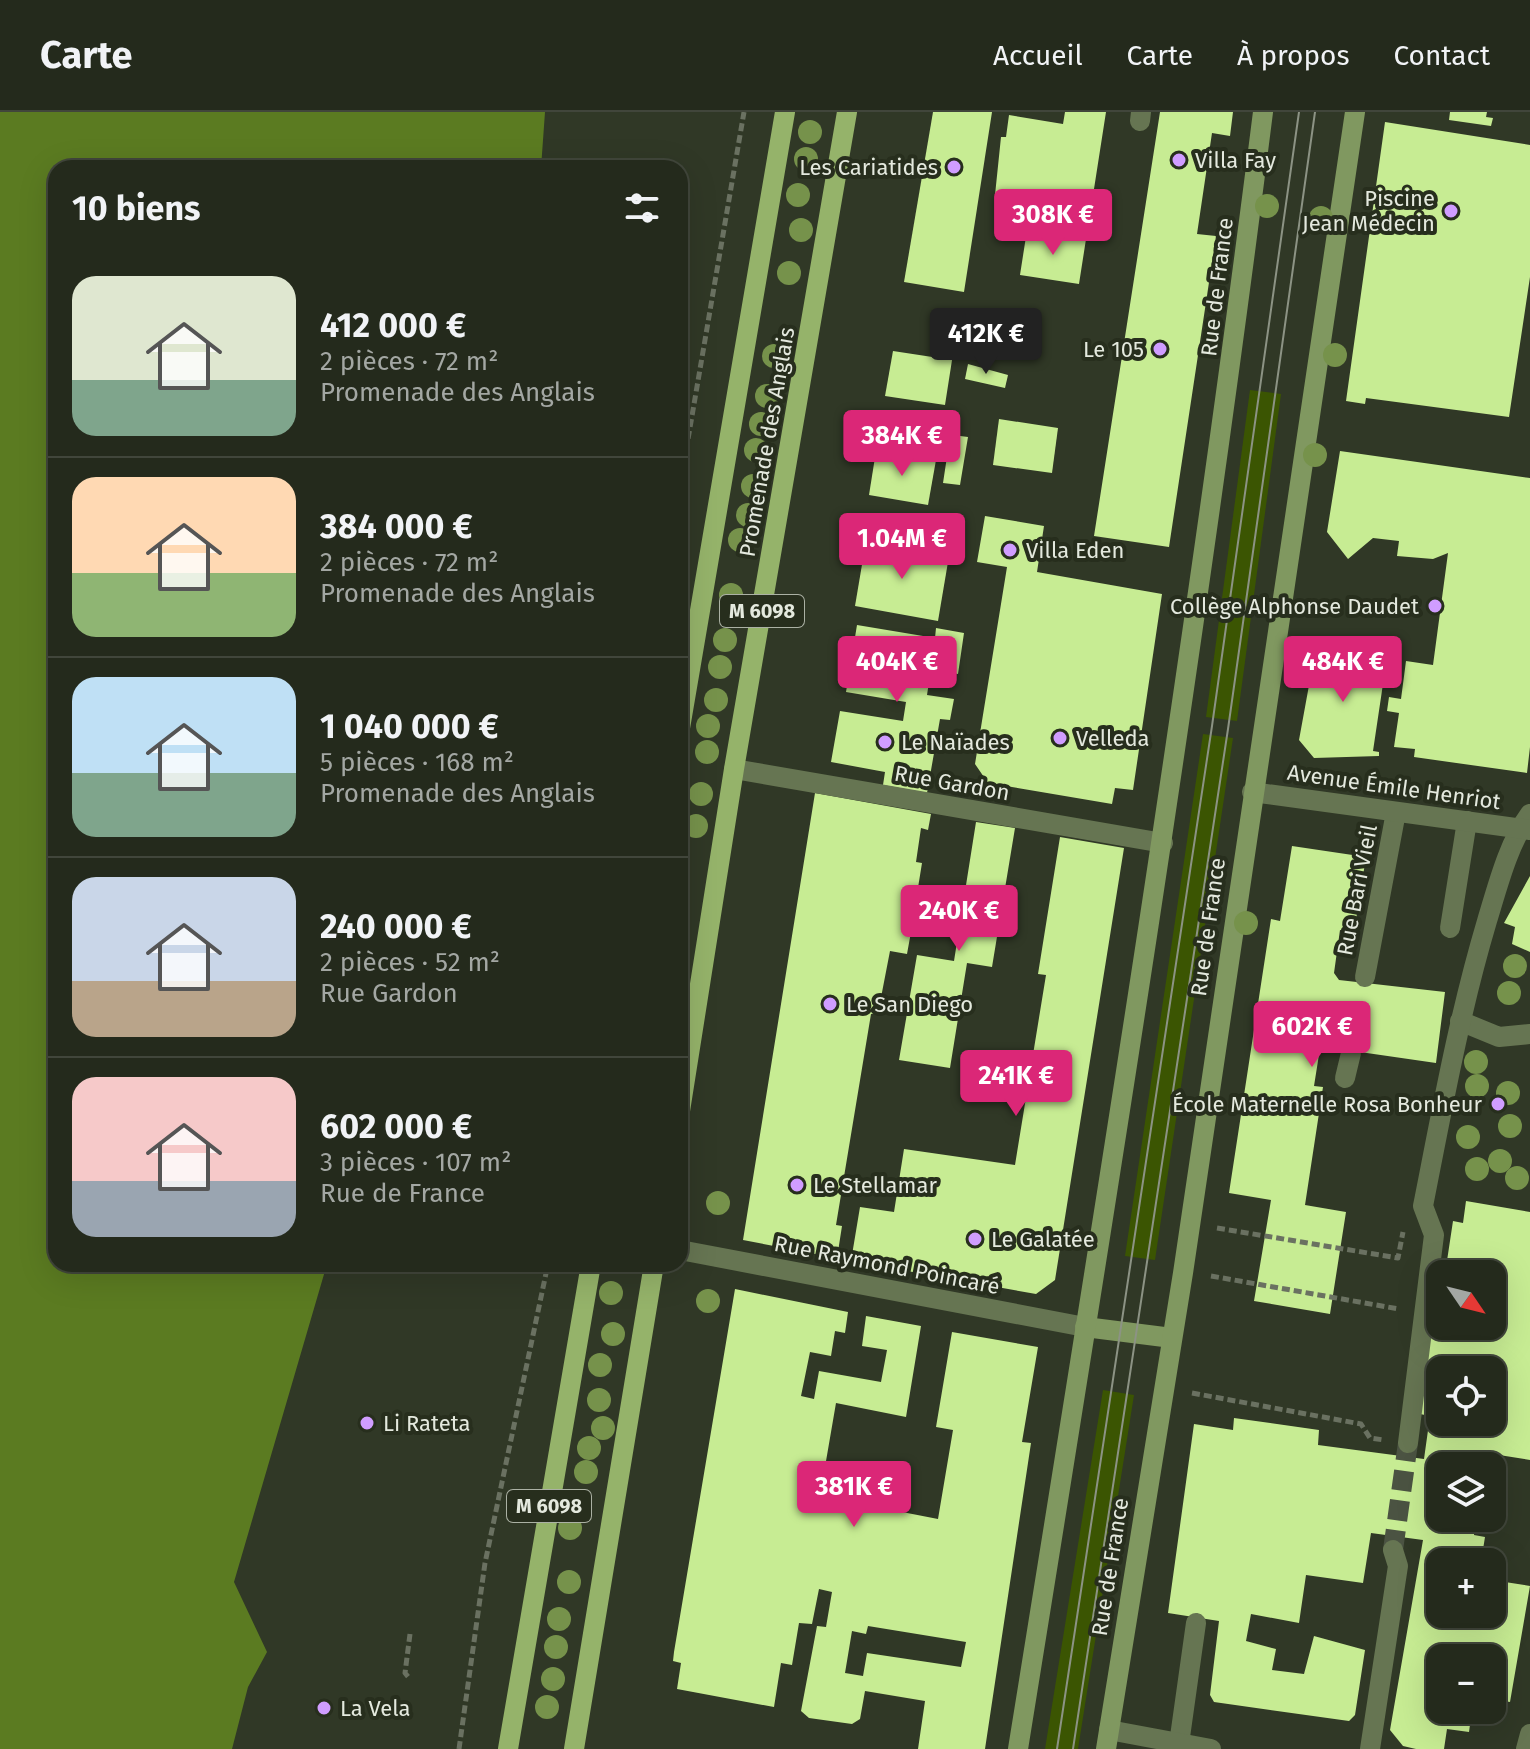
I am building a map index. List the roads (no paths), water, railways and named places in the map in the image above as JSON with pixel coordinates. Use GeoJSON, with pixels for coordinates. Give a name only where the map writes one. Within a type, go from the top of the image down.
{"type":"FeatureCollection","features":[{"type":"Feature","properties":{"kind":"main road","name":"Promenade des Anglais"},"geometry":{"type":"LineString","coordinates":[[688,681],[785,112]]}},
{"type":"Feature","properties":{"kind":"main road","name":"Promenade des Anglais"},"geometry":{"type":"LineString","coordinates":[[688,1060],[734,769],[847,112]]}},
{"type":"Feature","properties":{"kind":"main road","name":"Rue de France"},"geometry":{"type":"LineString","coordinates":[[1018,1749],[1163,843],[1230,376],[1263,112]]}},
{"type":"Feature","properties":{"kind":"main road","name":"Rue de France"},"geometry":{"type":"LineString","coordinates":[[1108,1740],[1172,1338],[1355,112]]}},
{"type":"Feature","properties":{"kind":"main road","name":"M 6098"},"geometry":{"type":"LineString","coordinates":[[508,1749],[590,1272]]}},
{"type":"Feature","properties":{"kind":"main road","name":"M 6098"},"geometry":{"type":"LineString","coordinates":[[574,1749],[653,1272]]}},
{"type":"Feature","properties":{"kind":"main road"},"geometry":{"type":"LineString","coordinates":[[1085,1327],[1172,1338]]}},
{"type":"Feature","properties":{"kind":"street","name":"Rue Gardon"},"geometry":{"type":"LineString","coordinates":[[734,769],[1163,843]]}},
{"type":"Feature","properties":{"kind":"street","name":"Avenue Émile Henriot"},"geometry":{"type":"LineString","coordinates":[[1252,792],[1467,821],[1527,824]]}},
{"type":"Feature","properties":{"kind":"street","name":"Rue Bari Vieil"},"geometry":{"type":"LineString","coordinates":[[1365,977],[1396,812]]}},
{"type":"Feature","properties":{"kind":"street"},"geometry":{"type":"LineString","coordinates":[[1450,928],[1467,821]]}},
{"type":"Feature","properties":{"kind":"street"},"geometry":{"type":"LineString","coordinates":[[1408,1443],[1434,1235],[1423,1206],[1460,1021],[1495,894],[1527,824]]}},
{"type":"Feature","properties":{"kind":"street"},"geometry":{"type":"LineString","coordinates":[[1460,1021],[1499,1037],[1530,1034]]}},
{"type":"Feature","properties":{"kind":"street"},"geometry":{"type":"LineString","coordinates":[[1345,1078],[1351,1053]]}},
{"type":"Feature","properties":{"kind":"street","name":"Rue Raymond Poincaré"},"geometry":{"type":"LineString","coordinates":[[688,1252],[1085,1327]]}},
{"type":"Feature","properties":{"kind":"street"},"geometry":{"type":"LineString","coordinates":[[1370,1749],[1398,1566],[1393,1550]]}},
{"type":"Feature","properties":{"kind":"street"},"geometry":{"type":"LineString","coordinates":[[1179,1744],[1196,1623]]}},
{"type":"Feature","properties":{"kind":"street"},"geometry":{"type":"LineString","coordinates":[[1526,1749],[1530,1734]]}},
{"type":"Feature","properties":{"kind":"street"},"geometry":{"type":"LineString","coordinates":[[1108,1740],[1211,1749]]}},
{"type":"Feature","properties":{"kind":"tunnel"},"geometry":{"type":"LineString","coordinates":[[1393,1550],[1408,1443]]}},
{"type":"Feature","properties":{"kind":"tram line"},"geometry":{"type":"LineString","coordinates":[[1057,1749],[1212,726],[1299,112]]}},
{"type":"Feature","properties":{"kind":"tram line"},"geometry":{"type":"LineString","coordinates":[[1073,1749],[1228,729],[1315,112]]}},
{"type":"Feature","properties":{"kind":"place","name":"Villa Fay"},"geometry":{"type":"Point","coordinates":[1179,160]}},
{"type":"Feature","properties":{"kind":"place","name":"Les Cariatides"},"geometry":{"type":"Point","coordinates":[954,167]}},
{"type":"Feature","properties":{"kind":"place","name":"Piscine Jean Médecin"},"geometry":{"type":"Point","coordinates":[1451,211]}},
{"type":"Feature","properties":{"kind":"place","name":"Le 105"},"geometry":{"type":"Point","coordinates":[1160,349]}},
{"type":"Feature","properties":{"kind":"place","name":"Villa Eden"},"geometry":{"type":"Point","coordinates":[1010,550]}},
{"type":"Feature","properties":{"kind":"place","name":"Collège Alphonse Daudet"},"geometry":{"type":"Point","coordinates":[1435,606]}},
{"type":"Feature","properties":{"kind":"place","name":"Velleda"},"geometry":{"type":"Point","coordinates":[1060,738]}},
{"type":"Feature","properties":{"kind":"place","name":"Le Naïades"},"geometry":{"type":"Point","coordinates":[885,742]}},
{"type":"Feature","properties":{"kind":"place","name":"Le San Diego"},"geometry":{"type":"Point","coordinates":[830,1004]}},
{"type":"Feature","properties":{"kind":"place","name":"École Maternelle Rosa Bonheur"},"geometry":{"type":"Point","coordinates":[1498,1104]}},
{"type":"Feature","properties":{"kind":"place","name":"Le Stellamar"},"geometry":{"type":"Point","coordinates":[797,1185]}},
{"type":"Feature","properties":{"kind":"place","name":"Le Galatée"},"geometry":{"type":"Point","coordinates":[975,1239]}},
{"type":"Feature","properties":{"kind":"place","name":"Li Rateta"},"geometry":{"type":"Point","coordinates":[367,1423]}},
{"type":"Feature","properties":{"kind":"place","name":"La Vela"},"geometry":{"type":"Point","coordinates":[324,1708]}}]}
